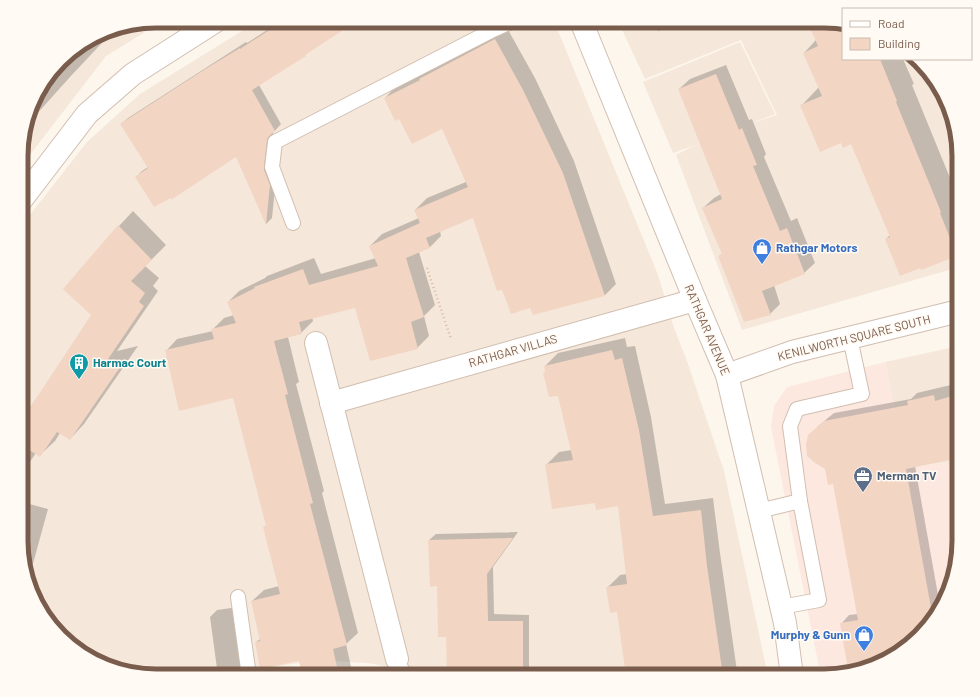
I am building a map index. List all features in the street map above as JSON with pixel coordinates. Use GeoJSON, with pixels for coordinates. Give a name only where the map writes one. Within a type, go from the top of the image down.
{"type":"FeatureCollection","features":[{"type":"Feature","properties":{"kind":"street"},"geometry":{"type":"LineString","coordinates":[[28,191],[87,114],[133,74],[205,28]]}},
{"type":"Feature","properties":{"kind":"street","name":"RATHGAR AVENUE"},"geometry":{"type":"LineString","coordinates":[[584,28],[727,375],[785,623],[792,669]]}},
{"type":"Feature","properties":{"kind":"street","name":"RATHGAR VILLAS"},"geometry":{"type":"LineString","coordinates":[[331,403],[695,300]]}},
{"type":"Feature","properties":{"kind":"street","name":"KENILWORTH SQUARE SOUTH"},"geometry":{"type":"LineString","coordinates":[[727,375],[792,352],[952,313]]}},
{"type":"Feature","properties":{"kind":"street"},"geometry":{"type":"LineString","coordinates":[[316,343],[400,666]]}},
{"type":"Feature","properties":{"kind":"lane"},"geometry":{"type":"LineString","coordinates":[[293,223],[272,167],[275,142],[498,28]]}},
{"type":"Feature","properties":{"kind":"lane"},"geometry":{"type":"LineString","coordinates":[[781,607],[820,600],[800,501],[790,426],[797,409],[862,394],[850,338]]}},
{"type":"Feature","properties":{"kind":"lane"},"geometry":{"type":"LineString","coordinates":[[759,510],[800,501]]}},
{"type":"Feature","properties":{"kind":"lane"},"geometry":{"type":"LineString","coordinates":[[238,597],[248,669]]}},
{"type":"Feature","properties":{"kind":"path"},"geometry":{"type":"LineString","coordinates":[[427,268],[460,366]]}},
{"type":"Feature","properties":{"kind":"shaded area"},"geometry":{"type":"Polygon","coordinates":[[[151,28],[106,56],[28,157],[32,123],[41,99],[54,78],[72,60],[99,41],[123,32],[151,28]]]}},
{"type":"Feature","properties":{"kind":"shaded area"},"geometry":{"type":"Polygon","coordinates":[[[247,28],[557,28],[658,275],[674,328],[687,361],[724,471],[766,669],[392,669],[368,663],[319,660],[266,669],[148,669],[131,667],[115,662],[99,656],[78,643],[54,619],[45,605],[32,574],[28,549],[28,217],[87,142],[140,94],[247,28]]]}},
{"type":"Feature","properties":{"kind":"shaded area"},"geometry":{"type":"Polygon","coordinates":[[[621,28],[832,28],[842,29],[842,60],[908,60],[926,78],[939,99],[950,131],[952,148],[952,269],[742,330],[676,155],[695,145],[673,153],[643,82],[740,42],[775,114],[752,123],[777,115],[741,40],[645,79],[621,28]]]}},
{"type":"Feature","properties":{"kind":"shaded area"},"geometry":{"type":"Polygon","coordinates":[[[952,348],[952,463],[923,465],[906,469],[885,362],[952,348]]]}},
{"type":"Feature","properties":{"kind":"shaded area"},"geometry":{"type":"Polygon","coordinates":[[[885,362],[894,408],[923,465],[952,463],[952,549],[950,566],[939,598],[926,619],[902,643],[881,656],[849,667],[819,669],[771,427],[774,406],[787,387],[885,362]]]}},
{"type":"Feature","properties":{"kind":"building"},"geometry":{"type":"Polygon","coordinates":[[[272,28],[346,28],[305,55],[306,56],[252,90],[275,131],[268,137],[264,166],[264,170],[270,185],[266,225],[236,157],[171,200],[171,198],[154,207],[135,177],[148,168],[120,124],[207,68],[272,28]]]}},
{"type":"Feature","properties":{"kind":"building"},"geometry":{"type":"Polygon","coordinates":[[[810,28],[840,29],[842,33],[842,60],[880,60],[941,212],[940,213],[952,243],[952,258],[921,270],[920,268],[900,276],[885,239],[890,237],[851,144],[843,148],[841,143],[820,152],[800,105],[822,96],[803,53],[818,46],[810,28]]]}},
{"type":"Feature","properties":{"kind":"building"},"geometry":{"type":"Polygon","coordinates":[[[495,39],[523,90],[563,173],[605,296],[533,315],[530,308],[511,314],[502,290],[497,291],[473,218],[426,238],[430,248],[406,258],[424,317],[411,322],[418,349],[370,361],[355,308],[299,322],[302,334],[274,341],[288,394],[285,395],[313,503],[310,504],[347,645],[333,649],[337,669],[301,669],[299,661],[260,669],[255,642],[260,641],[251,601],[280,594],[263,527],[266,526],[233,398],[179,411],[165,350],[214,339],[211,329],[236,323],[227,302],[255,288],[254,287],[303,269],[309,285],[378,266],[369,246],[420,223],[414,210],[468,187],[442,129],[412,144],[399,119],[395,121],[384,98],[420,80],[419,79],[495,39]]]}},
{"type":"Feature","properties":{"kind":"building"},"geometry":{"type":"Polygon","coordinates":[[[716,74],[739,130],[742,128],[757,165],[753,166],[780,231],[787,228],[805,274],[762,291],[771,315],[744,322],[718,256],[722,254],[702,208],[722,199],[678,89],[716,74]]]}},
{"type":"Feature","properties":{"kind":"building"},"geometry":{"type":"Polygon","coordinates":[[[118,225],[152,260],[131,281],[145,293],[139,302],[144,306],[104,365],[125,360],[70,440],[57,432],[40,457],[28,449],[28,411],[91,315],[63,289],[118,225]]]}},
{"type":"Feature","properties":{"kind":"building"},"geometry":{"type":"Polygon","coordinates":[[[612,350],[615,360],[622,358],[639,430],[653,516],[701,510],[707,566],[722,669],[625,669],[617,612],[610,613],[606,587],[627,584],[618,506],[596,510],[595,503],[552,509],[545,464],[573,460],[558,396],[549,397],[543,373],[545,372],[544,366],[612,350]]]}},
{"type":"Feature","properties":{"kind":"building"},"geometry":{"type":"Polygon","coordinates":[[[934,395],[935,401],[952,396],[952,459],[906,469],[931,610],[926,619],[902,643],[881,656],[848,667],[840,623],[858,620],[833,484],[828,485],[825,469],[807,456],[806,445],[808,435],[824,421],[908,405],[907,401],[934,395]]]}},
{"type":"Feature","properties":{"kind":"building"},"geometry":{"type":"Polygon","coordinates":[[[513,538],[487,574],[488,621],[523,621],[523,669],[447,669],[446,637],[438,637],[437,586],[430,587],[428,540],[513,538]]]}},
{"type":"Feature","properties":{"kind":"place","name":"Rathgar Motors"},"geometry":{"type":"Point","coordinates":[762,265]}},
{"type":"Feature","properties":{"kind":"place","name":"Harmac Court"},"geometry":{"type":"Point","coordinates":[79,380]}},
{"type":"Feature","properties":{"kind":"place","name":"Merman TV"},"geometry":{"type":"Point","coordinates":[863,493]}},
{"type":"Feature","properties":{"kind":"place","name":"Murphy & Gunn"},"geometry":{"type":"Point","coordinates":[864,652]}}]}
